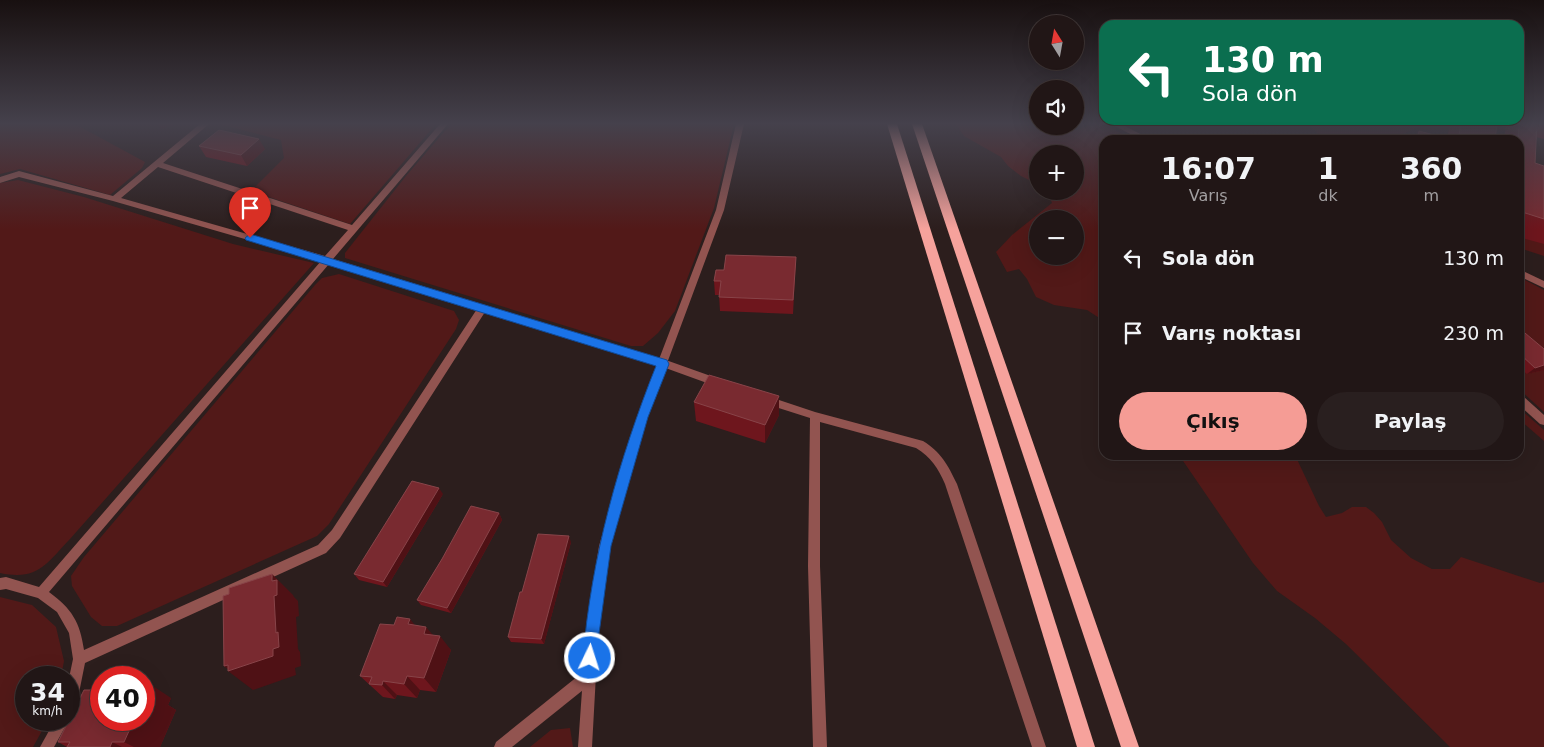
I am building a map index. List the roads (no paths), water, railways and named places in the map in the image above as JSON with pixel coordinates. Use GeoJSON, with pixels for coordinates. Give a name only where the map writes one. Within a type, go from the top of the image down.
{"type":"FeatureCollection","features":[{"type":"Feature","properties":{"kind":"highway"},"geometry":{"type":"LineString","coordinates":[[903,159],[1086,747]]}},
{"type":"Feature","properties":{"kind":"highway"},"geometry":{"type":"LineString","coordinates":[[929,159],[1130,747]]}},
{"type":"Feature","properties":{"kind":"street"},"geometry":{"type":"LineString","coordinates":[[115,200],[163,159]]}},
{"type":"Feature","properties":{"kind":"street"},"geometry":{"type":"LineString","coordinates":[[41,593],[414,159]]}},
{"type":"Feature","properties":{"kind":"street"},"geometry":{"type":"LineString","coordinates":[[585,747],[593,620],[605,546],[642,417],[720,210],[732,159]]}},
{"type":"Feature","properties":{"kind":"street"},"geometry":{"type":"LineString","coordinates":[[157,164],[354,229]]}},
{"type":"Feature","properties":{"kind":"street"},"geometry":{"type":"LineString","coordinates":[[0,180],[19,174],[115,200],[326,260],[726,385]]}},
{"type":"Feature","properties":{"kind":"street"},"geometry":{"type":"LineString","coordinates":[[1524,275],[1544,285]]}},
{"type":"Feature","properties":{"kind":"street"},"geometry":{"type":"LineString","coordinates":[[79,659],[322,549],[336,534],[483,308]]}},
{"type":"Feature","properties":{"kind":"street"},"geometry":{"type":"LineString","coordinates":[[761,398],[815,416],[918,444],[932,451],[940,460],[951,484],[1038,747]]}},
{"type":"Feature","properties":{"kind":"street"},"geometry":{"type":"LineString","coordinates":[[1524,403],[1544,421]]}},
{"type":"Feature","properties":{"kind":"street"},"geometry":{"type":"LineString","coordinates":[[815,416],[815,575],[820,747]]}},
{"type":"Feature","properties":{"kind":"street"},"geometry":{"type":"LineString","coordinates":[[0,584],[6,583],[41,593],[62,608],[75,631],[79,659],[78,666]]}},
{"type":"Feature","properties":{"kind":"street"},"geometry":{"type":"LineString","coordinates":[[501,747],[588,677]]}},
{"type":"Feature","properties":{"kind":"street"},"geometry":{"type":"LineString","coordinates":[[47,747],[56,731]]}}]}
